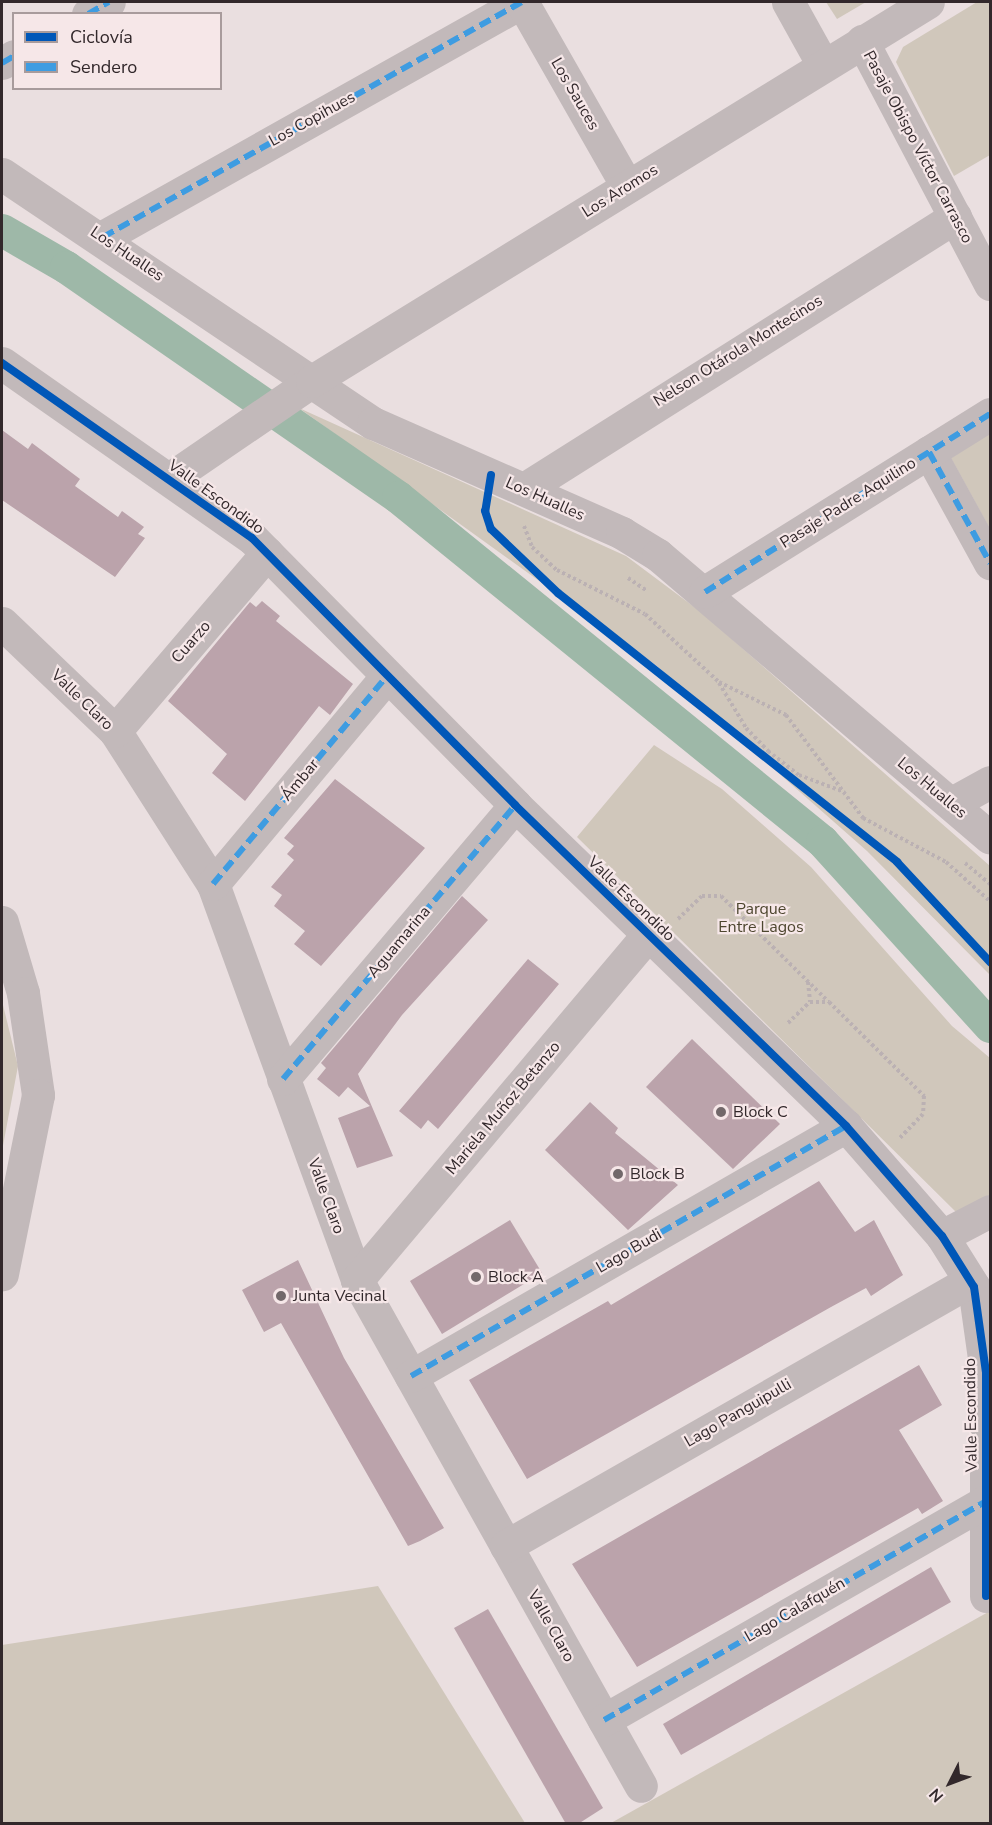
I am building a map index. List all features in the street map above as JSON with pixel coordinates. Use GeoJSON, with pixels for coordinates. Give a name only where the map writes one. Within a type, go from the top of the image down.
{"type":"FeatureCollection","features":[{"type":"Feature","properties":{"kind":"street"},"geometry":{"type":"LineString","coordinates":[[92,12],[109,2]]}},
{"type":"Feature","properties":{"kind":"street","name":"Los Sauces"},"geometry":{"type":"LineString","coordinates":[[522,2],[627,186]]}},
{"type":"Feature","properties":{"kind":"street","name":"Los Copihues"},"geometry":{"type":"LineString","coordinates":[[103,237],[522,2]]}},
{"type":"Feature","properties":{"kind":"street"},"geometry":{"type":"LineString","coordinates":[[788,2],[823,65]]}},
{"type":"Feature","properties":{"kind":"street","name":"Los Aromos"},"geometry":{"type":"LineString","coordinates":[[170,479],[312,381],[928,2]]}},
{"type":"Feature","properties":{"kind":"street","name":"Pasaje Obispo Víctor Carrasco"},"geometry":{"type":"LineString","coordinates":[[862,41],[990,284]]}},
{"type":"Feature","properties":{"kind":"street","name":"Los Hualles"},"geometry":{"type":"LineString","coordinates":[[2,174],[103,237],[373,423],[621,533],[705,592],[990,838]]}},
{"type":"Feature","properties":{"kind":"street","name":"Nelson Otárola Montecinos"},"geometry":{"type":"LineString","coordinates":[[524,489],[955,217]]}},
{"type":"Feature","properties":{"kind":"street","name":"Valle Escondido"},"geometry":{"type":"LineString","coordinates":[[2,363],[170,479],[267,553],[515,805],[846,1126],[978,1281],[987,1372],[986,1596]]}},
{"type":"Feature","properties":{"kind":"street","name":"Pasaje Padre Aquilino"},"geometry":{"type":"LineString","coordinates":[[705,592],[990,414]]}},
{"type":"Feature","properties":{"kind":"street"},"geometry":{"type":"LineString","coordinates":[[929,452],[990,563]]}},
{"type":"Feature","properties":{"kind":"street","name":"Cuarzo"},"geometry":{"type":"LineString","coordinates":[[115,731],[267,553]]}},
{"type":"Feature","properties":{"kind":"street","name":"Valle Claro"},"geometry":{"type":"LineString","coordinates":[[2,622],[115,731],[213,884],[357,1280],[641,1786]]}},
{"type":"Feature","properties":{"kind":"street","name":"Ámbar"},"geometry":{"type":"LineString","coordinates":[[213,884],[387,676]]}},
{"type":"Feature","properties":{"kind":"street"},"geometry":{"type":"LineString","coordinates":[[952,803],[990,782]]}},
{"type":"Feature","properties":{"kind":"street","name":"Aguamarina"},"geometry":{"type":"LineString","coordinates":[[283,1079],[515,805]]}},
{"type":"Feature","properties":{"kind":"street"},"geometry":{"type":"LineString","coordinates":[[2,922],[24,993],[38,1095],[2,1274]]}},
{"type":"Feature","properties":{"kind":"street","name":"Mariela Muñoz Betanzo"},"geometry":{"type":"LineString","coordinates":[[357,1280],[648,935]]}},
{"type":"Feature","properties":{"kind":"street","name":"Lago Budi"},"geometry":{"type":"LineString","coordinates":[[411,1376],[846,1126]]}},
{"type":"Feature","properties":{"kind":"street"},"geometry":{"type":"LineString","coordinates":[[942,1236],[990,1211]]}},
{"type":"Feature","properties":{"kind":"street","name":"Lago Panguipulli"},"geometry":{"type":"LineString","coordinates":[[506,1546],[978,1281]]}},
{"type":"Feature","properties":{"kind":"street","name":"Lago Calafquén"},"geometry":{"type":"LineString","coordinates":[[604,1720],[986,1501]]}},
{"type":"Feature","properties":{"kind":"path"},"geometry":{"type":"LineString","coordinates":[[524,489],[519,508],[532,547],[557,570],[645,614],[718,682],[740,720],[768,751],[799,775],[845,792]]}},
{"type":"Feature","properties":{"kind":"path"},"geometry":{"type":"LineString","coordinates":[[524,524],[534,529]]}},
{"type":"Feature","properties":{"kind":"path"},"geometry":{"type":"LineString","coordinates":[[622,573],[650,594]]}},
{"type":"Feature","properties":{"kind":"path"},"geometry":{"type":"LineString","coordinates":[[718,682],[786,715],[863,818],[946,862],[990,901]]}},
{"type":"Feature","properties":{"kind":"path"},"geometry":{"type":"LineString","coordinates":[[784,704],[793,712]]}},
{"type":"Feature","properties":{"kind":"path"},"geometry":{"type":"LineString","coordinates":[[745,743],[808,792]]}},
{"type":"Feature","properties":{"kind":"path"},"geometry":{"type":"LineString","coordinates":[[961,859],[990,884]]}},
{"type":"Feature","properties":{"kind":"path"},"geometry":{"type":"LineString","coordinates":[[678,919],[702,896],[721,896],[829,1002],[924,1096],[923,1114],[900,1138]]}},
{"type":"Feature","properties":{"kind":"path"},"geometry":{"type":"LineString","coordinates":[[808,982],[810,1002]]}},
{"type":"Feature","properties":{"kind":"path"},"geometry":{"type":"LineString","coordinates":[[788,1023],[810,1002],[829,1002]]}},
{"type":"Feature","properties":{"kind":"green space"},"geometry":{"type":"Polygon","coordinates":[[[826,2],[866,2],[837,19],[826,2]]]}},
{"type":"Feature","properties":{"kind":"green space"},"geometry":{"type":"Polygon","coordinates":[[[977,2],[990,2],[990,155],[954,176],[896,62],[903,47],[977,2]]]}},
{"type":"Feature","properties":{"kind":"green space"},"geometry":{"type":"Polygon","coordinates":[[[299,408],[626,556],[701,612],[990,866],[990,975],[867,851],[657,666],[299,408]]]}},
{"type":"Feature","properties":{"kind":"green space"},"geometry":{"type":"Polygon","coordinates":[[[990,433],[990,529],[951,458],[990,433]]]}},
{"type":"Feature","properties":{"kind":"green space","name":"Parque Entre Lagos"},"geometry":{"type":"Polygon","coordinates":[[[654,745],[722,789],[811,867],[952,1026],[990,1058],[990,1200],[957,1213],[577,837],[654,745]]]}},
{"type":"Feature","properties":{"kind":"green space"},"geometry":{"type":"Polygon","coordinates":[[[2,1001],[18,1066],[2,1151],[2,1001]]]}},
{"type":"Feature","properties":{"kind":"green space"},"geometry":{"type":"Polygon","coordinates":[[[378,1586],[525,1823],[2,1823],[2,1645],[378,1586]]]}},
{"type":"Feature","properties":{"kind":"green space"},"geometry":{"type":"Polygon","coordinates":[[[990,1611],[990,1823],[611,1823],[990,1611]]]}},
{"type":"Feature","properties":{"kind":"building"},"geometry":{"type":"Polygon","coordinates":[[[2,430],[28,449],[32,443],[80,479],[75,486],[118,517],[122,511],[144,527],[138,534],[145,538],[115,577],[2,500],[2,430]]]}},
{"type":"Feature","properties":{"kind":"building"},"geometry":{"type":"Polygon","coordinates":[[[262,601],[280,616],[276,621],[353,684],[330,715],[319,706],[245,801],[212,773],[227,754],[168,701],[250,602],[256,607],[262,601]]]}},
{"type":"Feature","properties":{"kind":"building"},"geometry":{"type":"Polygon","coordinates":[[[335,779],[425,848],[321,966],[294,944],[305,931],[274,906],[282,895],[271,887],[294,860],[287,854],[294,846],[284,838],[335,779]]]}},
{"type":"Feature","properties":{"kind":"building"},"geometry":{"type":"Polygon","coordinates":[[[462,896],[488,920],[402,1015],[358,1074],[393,1156],[357,1168],[338,1118],[370,1106],[348,1087],[339,1097],[317,1079],[326,1068],[321,1063],[462,896]]]}},
{"type":"Feature","properties":{"kind":"building"},"geometry":{"type":"Polygon","coordinates":[[[528,959],[559,984],[438,1129],[428,1120],[421,1129],[399,1111],[528,959]]]}},
{"type":"Feature","properties":{"kind":"building","name":"Block C"},"geometry":{"type":"Polygon","coordinates":[[[692,1039],[780,1124],[733,1169],[646,1087],[692,1039]]]}},
{"type":"Feature","properties":{"kind":"building","name":"Block B"},"geometry":{"type":"Polygon","coordinates":[[[590,1102],[618,1128],[615,1133],[678,1185],[628,1230],[545,1150],[590,1102]]]}},
{"type":"Feature","properties":{"kind":"building"},"geometry":{"type":"Polygon","coordinates":[[[819,1181],[855,1232],[874,1220],[903,1275],[871,1296],[866,1288],[527,1479],[469,1380],[608,1301],[611,1305],[819,1181]]]}},
{"type":"Feature","properties":{"kind":"building","name":"Block A"},"geometry":{"type":"Polygon","coordinates":[[[510,1220],[542,1273],[442,1334],[410,1281],[510,1220]]]}},
{"type":"Feature","properties":{"kind":"building"},"geometry":{"type":"Polygon","coordinates":[[[298,1260],[344,1358],[444,1528],[408,1546],[281,1323],[264,1332],[242,1290],[298,1260]]]}},
{"type":"Feature","properties":{"kind":"building"},"geometry":{"type":"Polygon","coordinates":[[[919,1365],[942,1405],[899,1430],[943,1501],[922,1514],[918,1508],[637,1667],[572,1564],[919,1365]]]}},
{"type":"Feature","properties":{"kind":"building"},"geometry":{"type":"Polygon","coordinates":[[[931,1567],[951,1602],[681,1755],[663,1724],[931,1567]]]}},
{"type":"Feature","properties":{"kind":"building"},"geometry":{"type":"Polygon","coordinates":[[[488,1609],[603,1808],[578,1824],[566,1824],[454,1628],[488,1609]]]}},
{"type":"Feature","properties":{"kind":"waterway"},"geometry":{"type":"LineString","coordinates":[[2,230],[66,267],[398,497],[822,841],[990,1026]]}},
{"type":"Feature","properties":{"kind":"marked path"},"geometry":{"type":"LineString","coordinates":[[92,12],[109,2]]}},
{"type":"Feature","properties":{"kind":"marked path"},"geometry":{"type":"LineString","coordinates":[[103,237],[522,2]]}},
{"type":"Feature","properties":{"kind":"marked path"},"geometry":{"type":"LineString","coordinates":[[2,63],[12,57]]}},
{"type":"Feature","properties":{"kind":"marked path"},"geometry":{"type":"LineString","coordinates":[[705,592],[990,414]]}},
{"type":"Feature","properties":{"kind":"marked path"},"geometry":{"type":"LineString","coordinates":[[929,452],[990,563]]}},
{"type":"Feature","properties":{"kind":"marked path"},"geometry":{"type":"LineString","coordinates":[[213,884],[387,676]]}},
{"type":"Feature","properties":{"kind":"marked path"},"geometry":{"type":"LineString","coordinates":[[283,1079],[515,805]]}},
{"type":"Feature","properties":{"kind":"marked path"},"geometry":{"type":"LineString","coordinates":[[411,1376],[846,1126]]}},
{"type":"Feature","properties":{"kind":"marked path"},"geometry":{"type":"LineString","coordinates":[[604,1720],[986,1501]]}},
{"type":"Feature","properties":{"kind":"cycle path"},"geometry":{"type":"LineString","coordinates":[[2,363],[252,538],[515,805],[846,1126],[942,1236],[974,1287],[986,1372],[986,1596]]}},
{"type":"Feature","properties":{"kind":"cycle path"},"geometry":{"type":"LineString","coordinates":[[491,475],[485,511],[491,529],[558,593],[897,862],[990,962]]}},
{"type":"Feature","properties":{"kind":"place","name":"Block C"},"geometry":{"type":"Point","coordinates":[721,1112]}},
{"type":"Feature","properties":{"kind":"place","name":"Block B"},"geometry":{"type":"Point","coordinates":[618,1174]}},
{"type":"Feature","properties":{"kind":"place","name":"Block A"},"geometry":{"type":"Point","coordinates":[476,1277]}},
{"type":"Feature","properties":{"kind":"place","name":"Junta Vecinal"},"geometry":{"type":"Point","coordinates":[281,1296]}}]}
